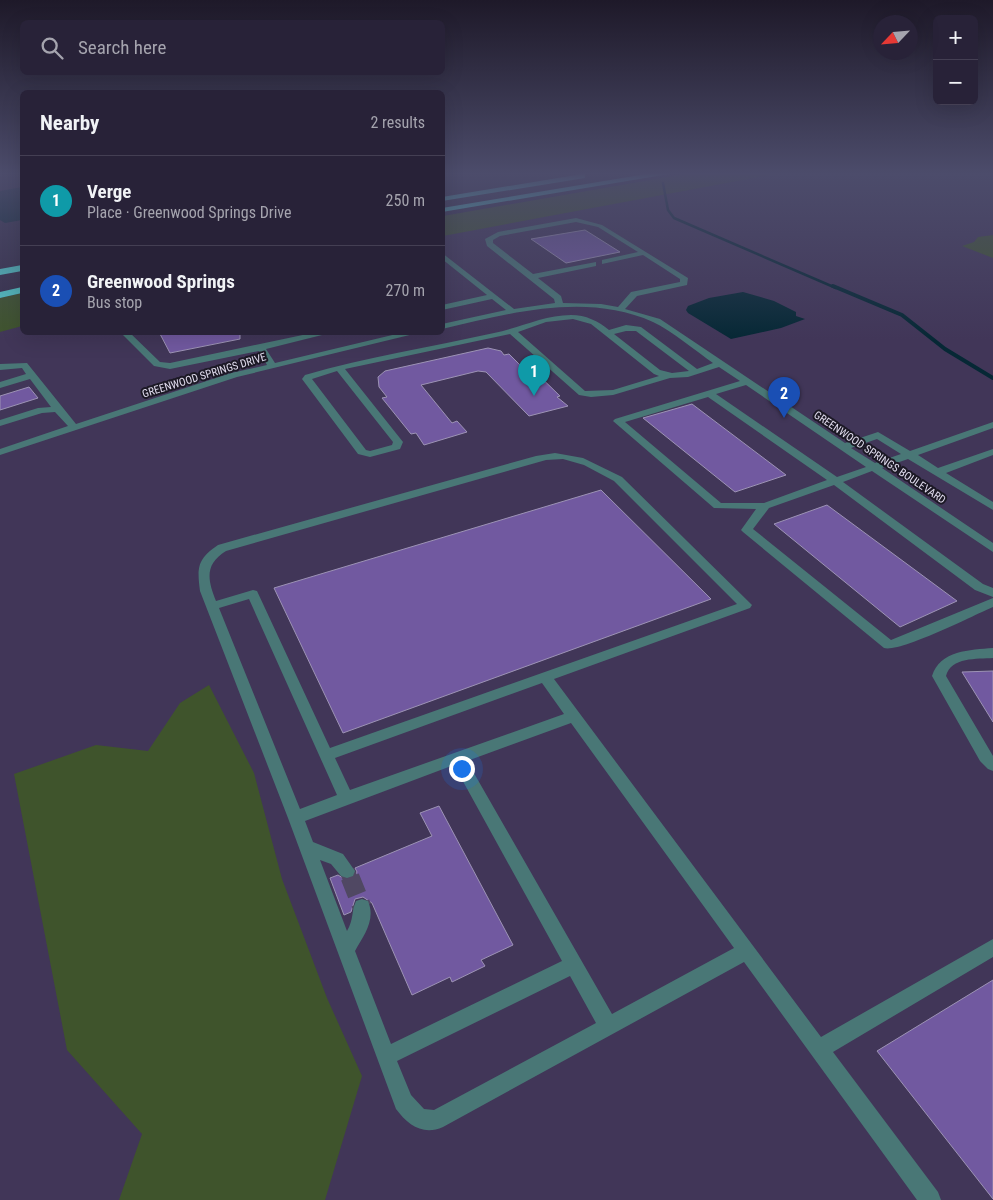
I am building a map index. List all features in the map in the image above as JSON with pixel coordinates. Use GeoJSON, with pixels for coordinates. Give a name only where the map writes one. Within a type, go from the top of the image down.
{"type":"FeatureCollection","features":[{"type":"Feature","properties":{"kind":"highway"},"geometry":{"type":"LineString","coordinates":[[0,265],[20,262]]}},
{"type":"Feature","properties":{"kind":"highway"},"geometry":{"type":"LineString","coordinates":[[0,272],[20,268]]}},
{"type":"Feature","properties":{"kind":"highway"},"geometry":{"type":"LineString","coordinates":[[0,285],[20,281]]}},
{"type":"Feature","properties":{"kind":"highway"},"geometry":{"type":"LineString","coordinates":[[0,294],[20,290]]}},
{"type":"Feature","properties":{"kind":"street"},"geometry":{"type":"LineString","coordinates":[[445,326],[559,304],[558,298],[490,244],[489,238],[498,234],[531,228]]}},
{"type":"Feature","properties":{"kind":"street"},"geometry":{"type":"LineString","coordinates":[[603,228],[684,278],[684,283],[634,294],[621,309]]}},
{"type":"Feature","properties":{"kind":"street"},"geometry":{"type":"LineString","coordinates":[[605,262],[644,253]]}},
{"type":"Feature","properties":{"kind":"street"},"geometry":{"type":"LineString","coordinates":[[445,257],[512,312]]}},
{"type":"Feature","properties":{"kind":"street"},"geometry":{"type":"LineString","coordinates":[[532,277],[593,264]]}},
{"type":"Feature","properties":{"kind":"street"},"geometry":{"type":"LineString","coordinates":[[445,307],[493,296]]}},
{"type":"Feature","properties":{"kind":"street","name":"GREENWOOD SPRINGS BOULEVARD"},"geometry":{"type":"LineString","coordinates":[[559,304],[595,305],[621,309],[657,322],[993,548]]}},
{"type":"Feature","properties":{"kind":"street"},"geometry":{"type":"LineString","coordinates":[[339,368],[398,442],[396,446],[370,454],[362,452],[307,379],[312,375],[339,368],[512,331],[545,320],[573,317],[594,322],[666,377]]}},
{"type":"Feature","properties":{"kind":"street"},"geometry":{"type":"LineString","coordinates":[[607,333],[626,328],[638,329],[696,371]]}},
{"type":"Feature","properties":{"kind":"street"},"geometry":{"type":"LineString","coordinates":[[512,331],[582,393],[591,396],[606,394],[666,377],[675,377],[720,364]]}},
{"type":"Feature","properties":{"kind":"street"},"geometry":{"type":"LineString","coordinates":[[127,335],[157,364],[170,366],[317,335]]}},
{"type":"Feature","properties":{"kind":"street"},"geometry":{"type":"LineString","coordinates":[[407,335],[415,343],[428,350]]}},
{"type":"Feature","properties":{"kind":"street","name":"GREENWOOD SPRINGS DRIVE"},"geometry":{"type":"LineString","coordinates":[[0,452],[202,385],[272,366],[407,335]]}},
{"type":"Feature","properties":{"kind":"street"},"geometry":{"type":"LineString","coordinates":[[426,335],[432,342],[428,350]]}},
{"type":"Feature","properties":{"kind":"street"},"geometry":{"type":"LineString","coordinates":[[260,348],[272,366]]}},
{"type":"Feature","properties":{"kind":"street"},"geometry":{"type":"LineString","coordinates":[[0,367],[24,365],[74,427]]}},
{"type":"Feature","properties":{"kind":"street"},"geometry":{"type":"LineString","coordinates":[[0,385],[32,375]]}},
{"type":"Feature","properties":{"kind":"street"},"geometry":{"type":"LineString","coordinates":[[747,382],[618,421],[718,506],[765,506],[993,425]]}},
{"type":"Feature","properties":{"kind":"street"},"geometry":{"type":"LineString","coordinates":[[710,394],[834,480],[979,587],[993,593]]}},
{"type":"Feature","properties":{"kind":"street"},"geometry":{"type":"LineString","coordinates":[[0,423],[41,410],[58,409]]}},
{"type":"Feature","properties":{"kind":"street"},"geometry":{"type":"LineString","coordinates":[[843,447],[878,435],[993,507]]}},
{"type":"Feature","properties":{"kind":"street"},"geometry":{"type":"LineString","coordinates":[[938,472],[993,452]]}},
{"type":"Feature","properties":{"kind":"street"},"geometry":{"type":"LineString","coordinates":[[327,755],[746,604],[618,479],[596,467],[568,457],[556,456],[535,460],[222,548],[209,556],[203,567],[206,591],[296,818],[403,1102],[415,1116],[426,1122],[436,1120],[747,951]]}},
{"type":"Feature","properties":{"kind":"street"},"geometry":{"type":"LineString","coordinates":[[765,506],[746,530],[889,645],[908,639],[993,602]]}},
{"type":"Feature","properties":{"kind":"street"},"geometry":{"type":"LineString","coordinates":[[212,606],[253,594],[346,798]]}},
{"type":"Feature","properties":{"kind":"street"},"geometry":{"type":"LineString","coordinates":[[993,653],[971,654],[944,664],[940,669],[939,676],[986,757],[993,765]]}},
{"type":"Feature","properties":{"kind":"street"},"geometry":{"type":"LineString","coordinates":[[546,676],[930,1200]]}},
{"type":"Feature","properties":{"kind":"street"},"geometry":{"type":"LineString","coordinates":[[296,818],[346,798],[574,716]]}},
{"type":"Feature","properties":{"kind":"street"},"geometry":{"type":"LineString","coordinates":[[458,758],[608,1026]]}},
{"type":"Feature","properties":{"kind":"street"},"geometry":{"type":"LineString","coordinates":[[307,847],[337,859],[347,871]]}},
{"type":"Feature","properties":{"kind":"street"},"geometry":{"type":"LineString","coordinates":[[346,950],[362,922],[362,907]]}},
{"type":"Feature","properties":{"kind":"street"},"geometry":{"type":"LineString","coordinates":[[819,1049],[993,947]]}},
{"type":"Feature","properties":{"kind":"street"},"geometry":{"type":"LineString","coordinates":[[386,1056],[574,965]]}},
{"type":"Feature","properties":{"kind":"shaded area"},"geometry":{"type":"Polygon","coordinates":[[[445,228],[993,228],[993,1200],[0,1200],[0,306],[20,301],[20,335],[445,335],[445,228]]]}},
{"type":"Feature","properties":{"kind":"green space"},"geometry":{"type":"Polygon","coordinates":[[[445,228],[486,228],[445,236],[445,228]]]}},
{"type":"Feature","properties":{"kind":"green space"},"geometry":{"type":"Polygon","coordinates":[[[993,235],[993,258],[962,246],[974,242],[978,237],[993,235]]]}},
{"type":"Feature","properties":{"kind":"green space"},"geometry":{"type":"Polygon","coordinates":[[[20,293],[20,327],[0,332],[0,298],[20,293]]]}},
{"type":"Feature","properties":{"kind":"green space"},"geometry":{"type":"Polygon","coordinates":[[[209,685],[254,773],[282,879],[327,998],[362,1076],[325,1200],[119,1200],[142,1134],[67,1050],[14,774],[96,745],[148,751],[180,703],[209,685]]]}},
{"type":"Feature","properties":{"kind":"water"},"geometry":{"type":"Polygon","coordinates":[[[743,292],[774,301],[796,312],[796,316],[805,319],[781,328],[731,339],[686,310],[688,306],[709,298],[743,292]]]}},
{"type":"Feature","properties":{"kind":"building"},"geometry":{"type":"Polygon","coordinates":[[[585,230],[620,252],[566,263],[531,239],[585,230]]]}},
{"type":"Feature","properties":{"kind":"building"},"geometry":{"type":"Polygon","coordinates":[[[161,335],[240,335],[240,339],[170,353],[161,335]]]}},
{"type":"Feature","properties":{"kind":"building"},"geometry":{"type":"Polygon","coordinates":[[[488,348],[501,351],[504,355],[509,354],[520,365],[526,363],[560,396],[557,397],[568,406],[529,416],[486,372],[478,371],[421,385],[452,423],[457,421],[467,432],[424,445],[416,433],[411,434],[382,398],[387,397],[379,387],[378,377],[385,371],[488,348]]]}},
{"type":"Feature","properties":{"kind":"building"},"geometry":{"type":"Polygon","coordinates":[[[29,387],[38,398],[0,410],[0,396],[29,387]]]}},
{"type":"Feature","properties":{"kind":"building"},"geometry":{"type":"Polygon","coordinates":[[[692,404],[786,475],[735,492],[643,418],[692,404]]]}},
{"type":"Feature","properties":{"kind":"building"},"geometry":{"type":"Polygon","coordinates":[[[601,490],[711,599],[343,733],[274,588],[601,490]]]}},
{"type":"Feature","properties":{"kind":"building"},"geometry":{"type":"Polygon","coordinates":[[[827,505],[957,601],[900,627],[774,524],[827,505]]]}},
{"type":"Feature","properties":{"kind":"building"},"geometry":{"type":"Polygon","coordinates":[[[993,671],[993,722],[962,672],[993,671]]]}},
{"type":"Feature","properties":{"kind":"building"},"geometry":{"type":"Polygon","coordinates":[[[439,806],[513,945],[481,960],[485,966],[452,982],[450,977],[412,995],[372,903],[363,897],[355,899],[351,912],[344,915],[330,878],[338,875],[346,880],[354,878],[357,872],[355,868],[432,836],[420,813],[439,806]]]}},
{"type":"Feature","properties":{"kind":"building"},"geometry":{"type":"Polygon","coordinates":[[[993,980],[993,1199],[877,1051],[993,980]]]}},
{"type":"Feature","properties":{"kind":"waterway"},"geometry":{"type":"LineString","coordinates":[[697,228],[836,288]]}},
{"type":"Feature","properties":{"kind":"waterway"},"geometry":{"type":"LineString","coordinates":[[833,286],[902,315],[945,349],[993,378]]}},
{"type":"Feature","properties":{"kind":"tunnel"},"geometry":{"type":"LineString","coordinates":[[347,871],[350,878]]}},
{"type":"Feature","properties":{"kind":"tunnel"},"geometry":{"type":"LineString","coordinates":[[350,877],[362,907]]}},
{"type":"Feature","properties":{"kind":"place","name":"Verge"},"geometry":{"type":"Point","coordinates":[534,396]}},
{"type":"Feature","properties":{"kind":"place","name":"Greenwood Springs"},"geometry":{"type":"Point","coordinates":[784,418]}}]}
